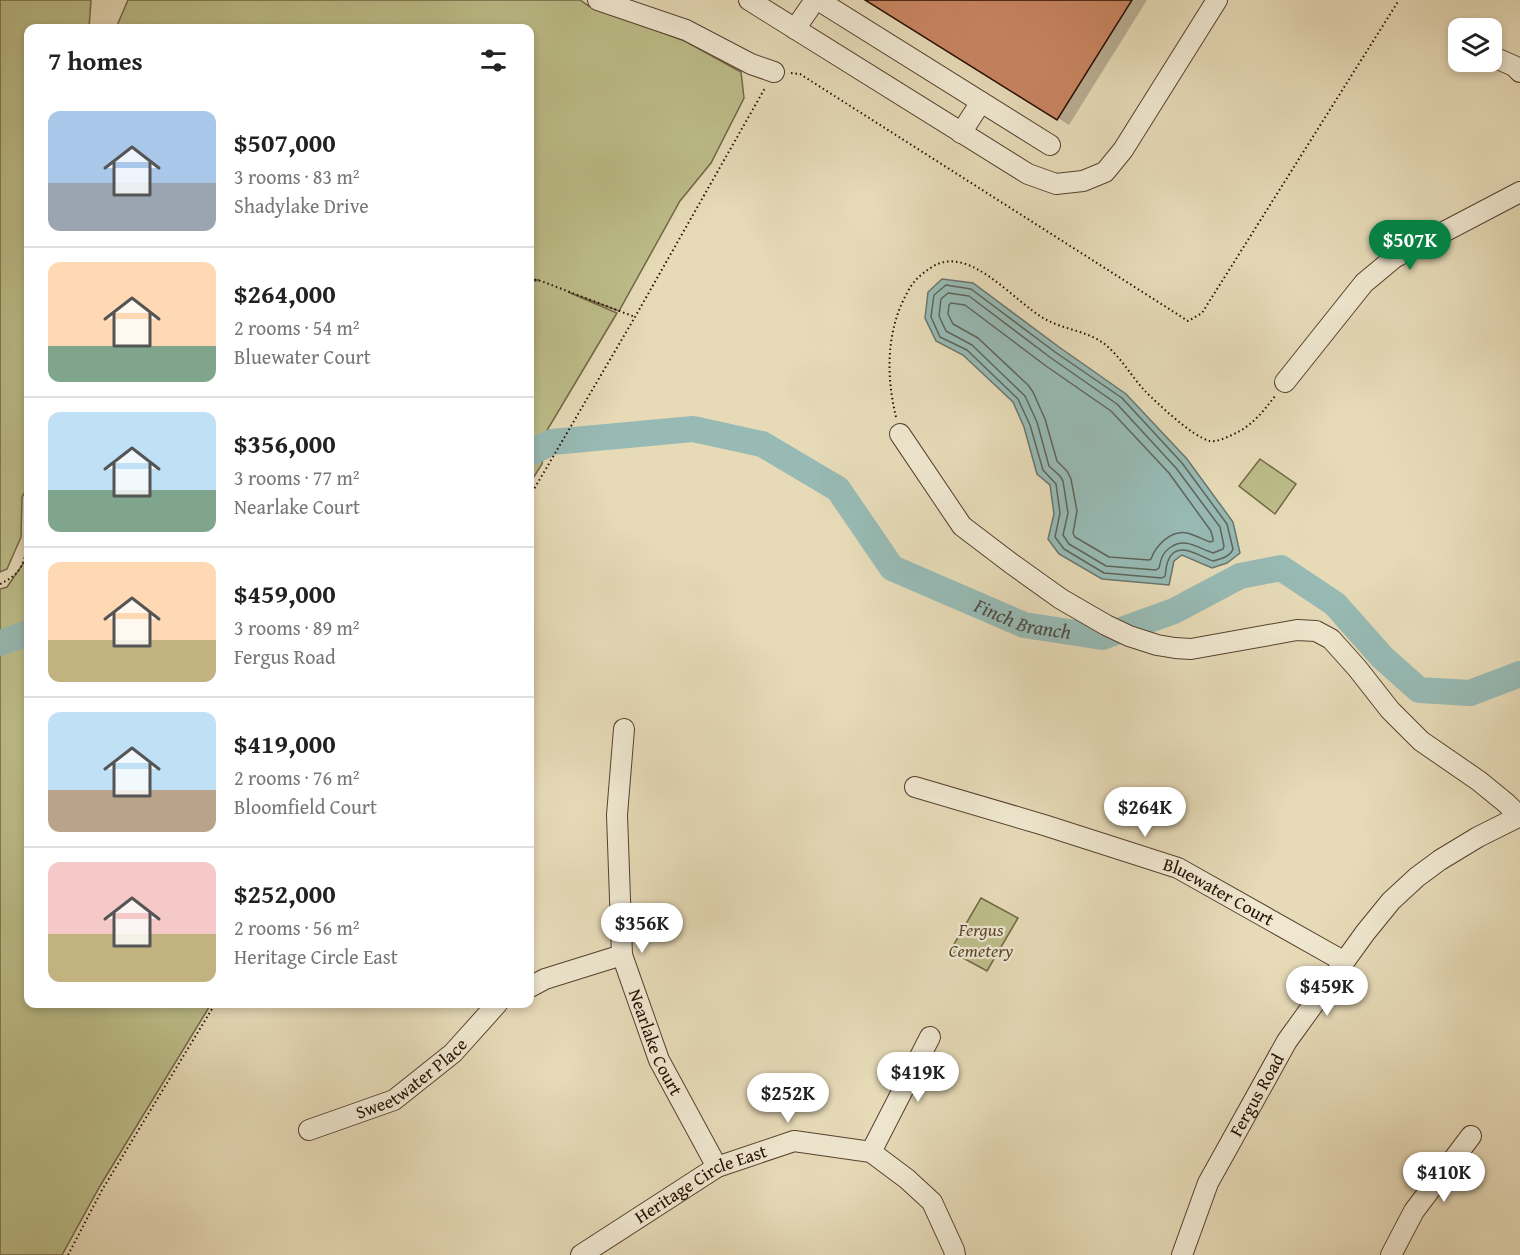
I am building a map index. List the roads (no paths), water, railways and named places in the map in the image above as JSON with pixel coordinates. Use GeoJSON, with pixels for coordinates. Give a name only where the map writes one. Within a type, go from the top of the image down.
{"type":"FeatureCollection","features":[{"type":"Feature","properties":{"kind":"street"},"geometry":{"type":"LineString","coordinates":[[598,0],[686,30],[751,64],[774,72]]}},
{"type":"Feature","properties":{"kind":"street"},"geometry":{"type":"LineString","coordinates":[[748,0],[1028,174],[1056,184],[1083,181],[1105,172],[1123,150],[1217,0]]}},
{"type":"Feature","properties":{"kind":"street"},"geometry":{"type":"LineString","coordinates":[[795,29],[816,0],[1050,145]]}},
{"type":"Feature","properties":{"kind":"street"},"geometry":{"type":"LineString","coordinates":[[1502,61],[1514,66],[1520,72]]}},
{"type":"Feature","properties":{"kind":"street"},"geometry":{"type":"LineString","coordinates":[[961,133],[981,102]]}},
{"type":"Feature","properties":{"kind":"street"},"geometry":{"type":"LineString","coordinates":[[1286,382],[1364,283],[1394,258],[1520,192]]}},
{"type":"Feature","properties":{"kind":"street"},"geometry":{"type":"LineString","coordinates":[[900,434],[962,526],[1061,599],[1129,636],[1175,648],[1191,649],[1297,630],[1316,631],[1331,639],[1390,711],[1420,741],[1479,782],[1520,816]]}},
{"type":"Feature","properties":{"kind":"street","name":"Nearlake Court"},"geometry":{"type":"LineString","coordinates":[[624,729],[616,814],[622,955],[659,1060],[717,1167]]}},
{"type":"Feature","properties":{"kind":"street","name":"Bluewater Court"},"geometry":{"type":"LineString","coordinates":[[915,787],[1178,868],[1343,961]]}},
{"type":"Feature","properties":{"kind":"street","name":"Fergus Road"},"geometry":{"type":"LineString","coordinates":[[1182,1255],[1208,1183],[1287,1041],[1343,961],[1391,901],[1417,877],[1478,837],[1520,816]]}},
{"type":"Feature","properties":{"kind":"street"},"geometry":{"type":"LineString","coordinates":[[534,985],[545,979],[622,955]]}},
{"type":"Feature","properties":{"kind":"street","name":"Sweetwater Place"},"geometry":{"type":"LineString","coordinates":[[309,1130],[394,1100],[453,1053],[493,1008]]}},
{"type":"Feature","properties":{"kind":"street"},"geometry":{"type":"LineString","coordinates":[[871,1152],[930,1037]]}},
{"type":"Feature","properties":{"kind":"street"},"geometry":{"type":"LineString","coordinates":[[1391,1255],[1414,1211],[1471,1136]]}},
{"type":"Feature","properties":{"kind":"street","name":"Heritage Circle East"},"geometry":{"type":"LineString","coordinates":[[581,1255],[717,1167],[794,1141],[871,1152],[907,1179],[932,1202],[955,1255]]}},
{"type":"Feature","properties":{"kind":"water"},"geometry":{"type":"Polygon","coordinates":[[[942,279],[973,283],[1126,394],[1187,459],[1233,522],[1240,553],[1227,563],[1212,568],[1182,555],[1174,561],[1169,585],[1102,579],[1059,554],[1048,539],[1054,514],[1050,485],[1037,474],[1024,427],[1013,402],[963,355],[936,341],[925,318],[928,292],[942,279]]]}},
{"type":"Feature","properties":{"kind":"waterway","name":"Finch Branch"},"geometry":{"type":"LineString","coordinates":[[534,451],[552,442],[693,429],[762,444],[838,489],[892,568],[1024,625],[1102,637],[1174,611],[1240,576],[1281,568],[1335,604],[1382,657],[1419,690],[1470,693],[1520,674]]}},
{"type":"Feature","properties":{"kind":"waterway","name":"Finch Branch"},"geometry":{"type":"LineString","coordinates":[[0,643],[24,634]]}},
{"type":"Feature","properties":{"kind":"park label","name":"Fergus Cemetery"},"geometry":{"type":"Point","coordinates":[981,940]}}]}
